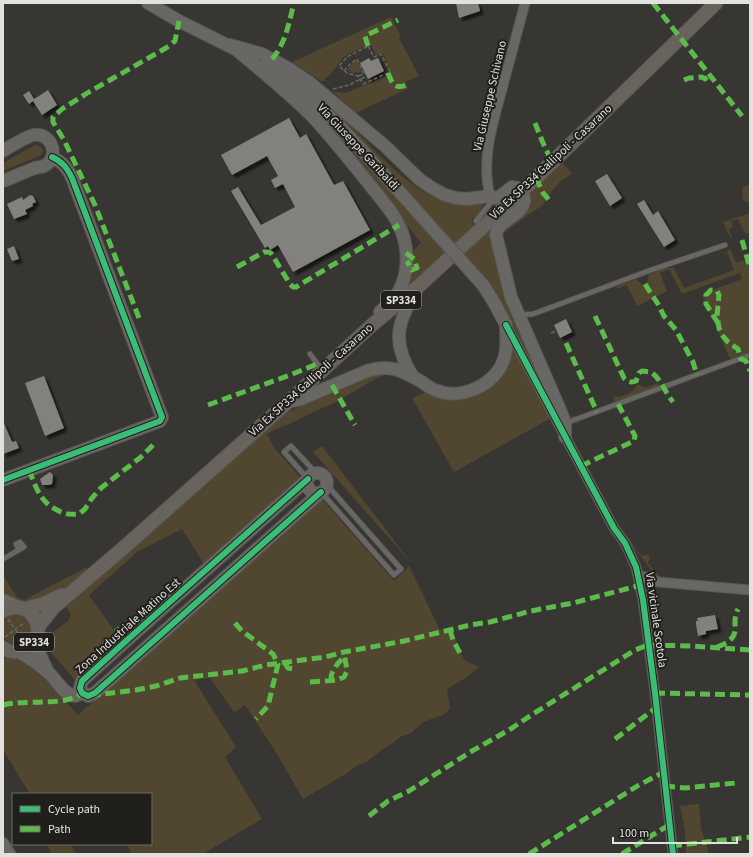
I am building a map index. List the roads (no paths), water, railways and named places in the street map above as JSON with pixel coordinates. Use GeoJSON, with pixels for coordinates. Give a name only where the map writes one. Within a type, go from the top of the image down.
{"type":"FeatureCollection","features":[{"type":"Feature","properties":{"kind":"main road","name":"Via Giuseppe Garibaldi"},"geometry":{"type":"LineString","coordinates":[[148,3],[179,21],[230,46],[277,73],[318,104],[397,189],[482,285],[495,304],[506,325]]}},
{"type":"Feature","properties":{"kind":"main road","name":"Via Ex SP334 Gallipoli - Casarano"},"geometry":{"type":"LineString","coordinates":[[37,633],[50,611],[288,402],[372,325],[420,285],[522,190],[716,3]]}},
{"type":"Feature","properties":{"kind":"main road"},"geometry":{"type":"LineString","coordinates":[[230,46],[262,54],[309,82],[384,146],[419,180],[445,195],[467,199],[499,196],[512,187],[522,190],[525,201],[522,208],[500,225],[496,230],[496,235],[511,297],[558,404],[564,423],[565,437]]}},
{"type":"Feature","properties":{"kind":"main road"},"geometry":{"type":"LineString","coordinates":[[230,46],[264,72],[312,116],[395,217],[402,230],[406,245],[407,261],[405,276],[401,288],[395,297],[377,315],[372,325]]}},
{"type":"Feature","properties":{"kind":"main road"},"geometry":{"type":"LineString","coordinates":[[3,151],[33,135],[41,135],[48,139],[52,145],[53,153],[52,157],[45,166],[3,181]]}},
{"type":"Feature","properties":{"kind":"main road"},"geometry":{"type":"LineString","coordinates":[[3,480],[155,423],[160,421],[162,417],[72,178],[67,167],[52,157]]}},
{"type":"Feature","properties":{"kind":"main road"},"geometry":{"type":"LineString","coordinates":[[413,377],[399,348],[398,334],[410,300],[420,285]]}},
{"type":"Feature","properties":{"kind":"main road"},"geometry":{"type":"LineString","coordinates":[[288,402],[301,399],[367,371],[378,368],[393,369],[403,372],[435,390],[451,394],[474,389],[484,384],[498,370],[504,360],[507,346],[506,325]]}},
{"type":"Feature","properties":{"kind":"main road"},"geometry":{"type":"LineString","coordinates":[[320,474],[324,476],[327,480],[324,489],[316,493],[309,488],[312,476],[320,474]]}},
{"type":"Feature","properties":{"kind":"main road","name":"Zona Industriale Matino Est"},"geometry":{"type":"LineString","coordinates":[[312,476],[82,681],[80,688],[82,693],[88,696],[92,695],[324,489]]}},
{"type":"Feature","properties":{"kind":"main road"},"geometry":{"type":"LineString","coordinates":[[242,539],[253,552]]}},
{"type":"Feature","properties":{"kind":"main road","name":"Via Ex SP334 Gallipoli - Casarano"},"geometry":{"type":"LineString","coordinates":[[21,608],[43,604],[78,587]]}},
{"type":"Feature","properties":{"kind":"main road"},"geometry":{"type":"LineString","coordinates":[[3,600],[21,608]]}},
{"type":"Feature","properties":{"kind":"main road","name":"SP334"},"geometry":{"type":"LineString","coordinates":[[4,614],[12,607],[21,608],[33,616],[37,633],[29,648],[10,652]]}},
{"type":"Feature","properties":{"kind":"main road"},"geometry":{"type":"LineString","coordinates":[[143,626],[155,640]]}},
{"type":"Feature","properties":{"kind":"main road","name":"Zona Industriale Matino Est"},"geometry":{"type":"LineString","coordinates":[[37,633],[39,653],[50,674]]}},
{"type":"Feature","properties":{"kind":"main road","name":"Zona Industriale Matino Est"},"geometry":{"type":"LineString","coordinates":[[10,652],[31,659],[50,674],[70,695],[75,696],[82,693]]}},
{"type":"Feature","properties":{"kind":"street","name":"Via Giuseppe Schivano"},"geometry":{"type":"LineString","coordinates":[[492,197],[488,187],[487,168],[490,139],[525,3]]}},
{"type":"Feature","properties":{"kind":"street","name":"Via vicinale Scotola"},"geometry":{"type":"LineString","coordinates":[[506,325],[602,507],[632,556],[639,575],[655,694],[673,854]]}},
{"type":"Feature","properties":{"kind":"street"},"geometry":{"type":"LineString","coordinates":[[639,575],[658,582],[750,590]]}},
{"type":"Feature","properties":{"kind":"street"},"geometry":{"type":"LineString","coordinates":[[3,842],[11,854]]}},
{"type":"Feature","properties":{"kind":"lane"},"geometry":{"type":"LineString","coordinates":[[476,221],[492,197]]}},
{"type":"Feature","properties":{"kind":"lane"},"geometry":{"type":"LineString","coordinates":[[518,315],[533,314],[651,270],[725,245]]}},
{"type":"Feature","properties":{"kind":"lane"},"geometry":{"type":"LineString","coordinates":[[310,354],[322,370]]}},
{"type":"Feature","properties":{"kind":"lane"},"geometry":{"type":"LineString","coordinates":[[564,423],[750,355]]}},
{"type":"Feature","properties":{"kind":"lane"},"geometry":{"type":"LineString","coordinates":[[291,446],[312,476],[284,452],[291,446]]}},
{"type":"Feature","properties":{"kind":"lane"},"geometry":{"type":"LineString","coordinates":[[324,489],[401,569],[394,575],[324,489]]}},
{"type":"Feature","properties":{"kind":"lane"},"geometry":{"type":"LineString","coordinates":[[3,559],[19,550]]}}]}
